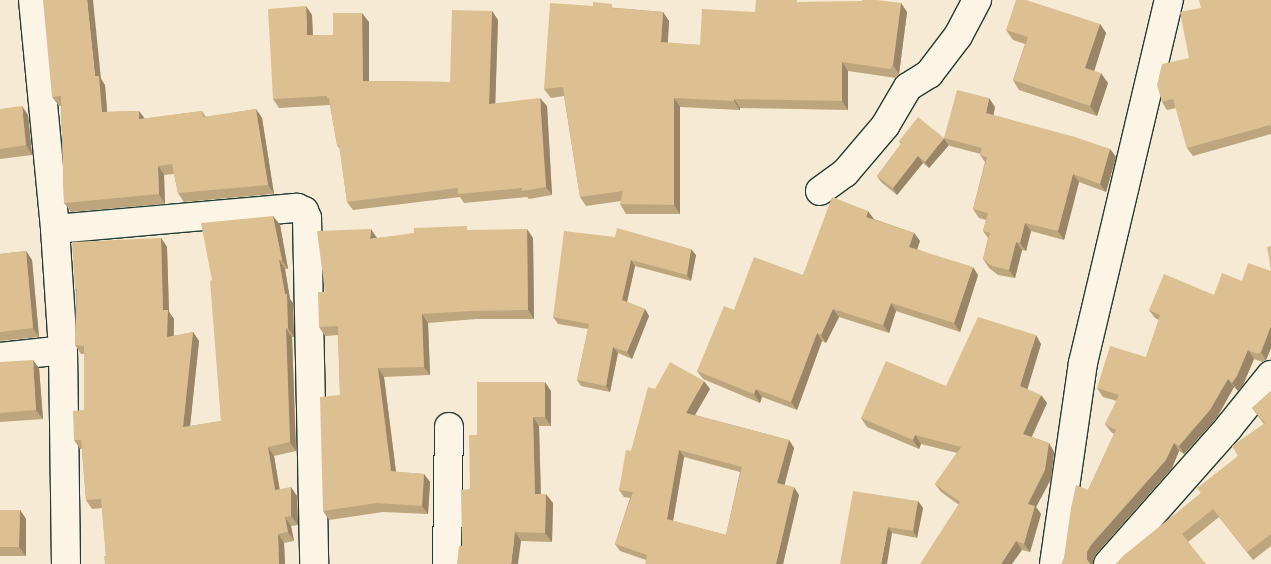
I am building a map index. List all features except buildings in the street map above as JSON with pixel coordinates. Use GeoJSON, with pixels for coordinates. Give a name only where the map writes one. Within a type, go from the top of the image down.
{"type":"FeatureCollection","features":[{"type":"Feature","properties":{"kind":"street"},"geometry":{"type":"LineString","coordinates":[[32,0],[55,229],[63,350],[66,564]]}},
{"type":"Feature","properties":{"kind":"street"},"geometry":{"type":"LineString","coordinates":[[820,191],[845,173],[885,126],[908,87],[928,74],[958,36],[977,0]]}},
{"type":"Feature","properties":{"kind":"street"},"geometry":{"type":"LineString","coordinates":[[1054,564],[1083,363],[1169,0]]}},
{"type":"Feature","properties":{"kind":"street"},"geometry":{"type":"LineString","coordinates":[[55,229],[297,208],[304,211],[307,218],[314,564]]}},
{"type":"Feature","properties":{"kind":"street"},"geometry":{"type":"LineString","coordinates":[[0,357],[63,350]]}},
{"type":"Feature","properties":{"kind":"street"},"geometry":{"type":"LineString","coordinates":[[1108,564],[1229,427],[1271,375]]}},
{"type":"Feature","properties":{"kind":"street"},"geometry":{"type":"LineString","coordinates":[[447,564],[449,428]]}}]}
